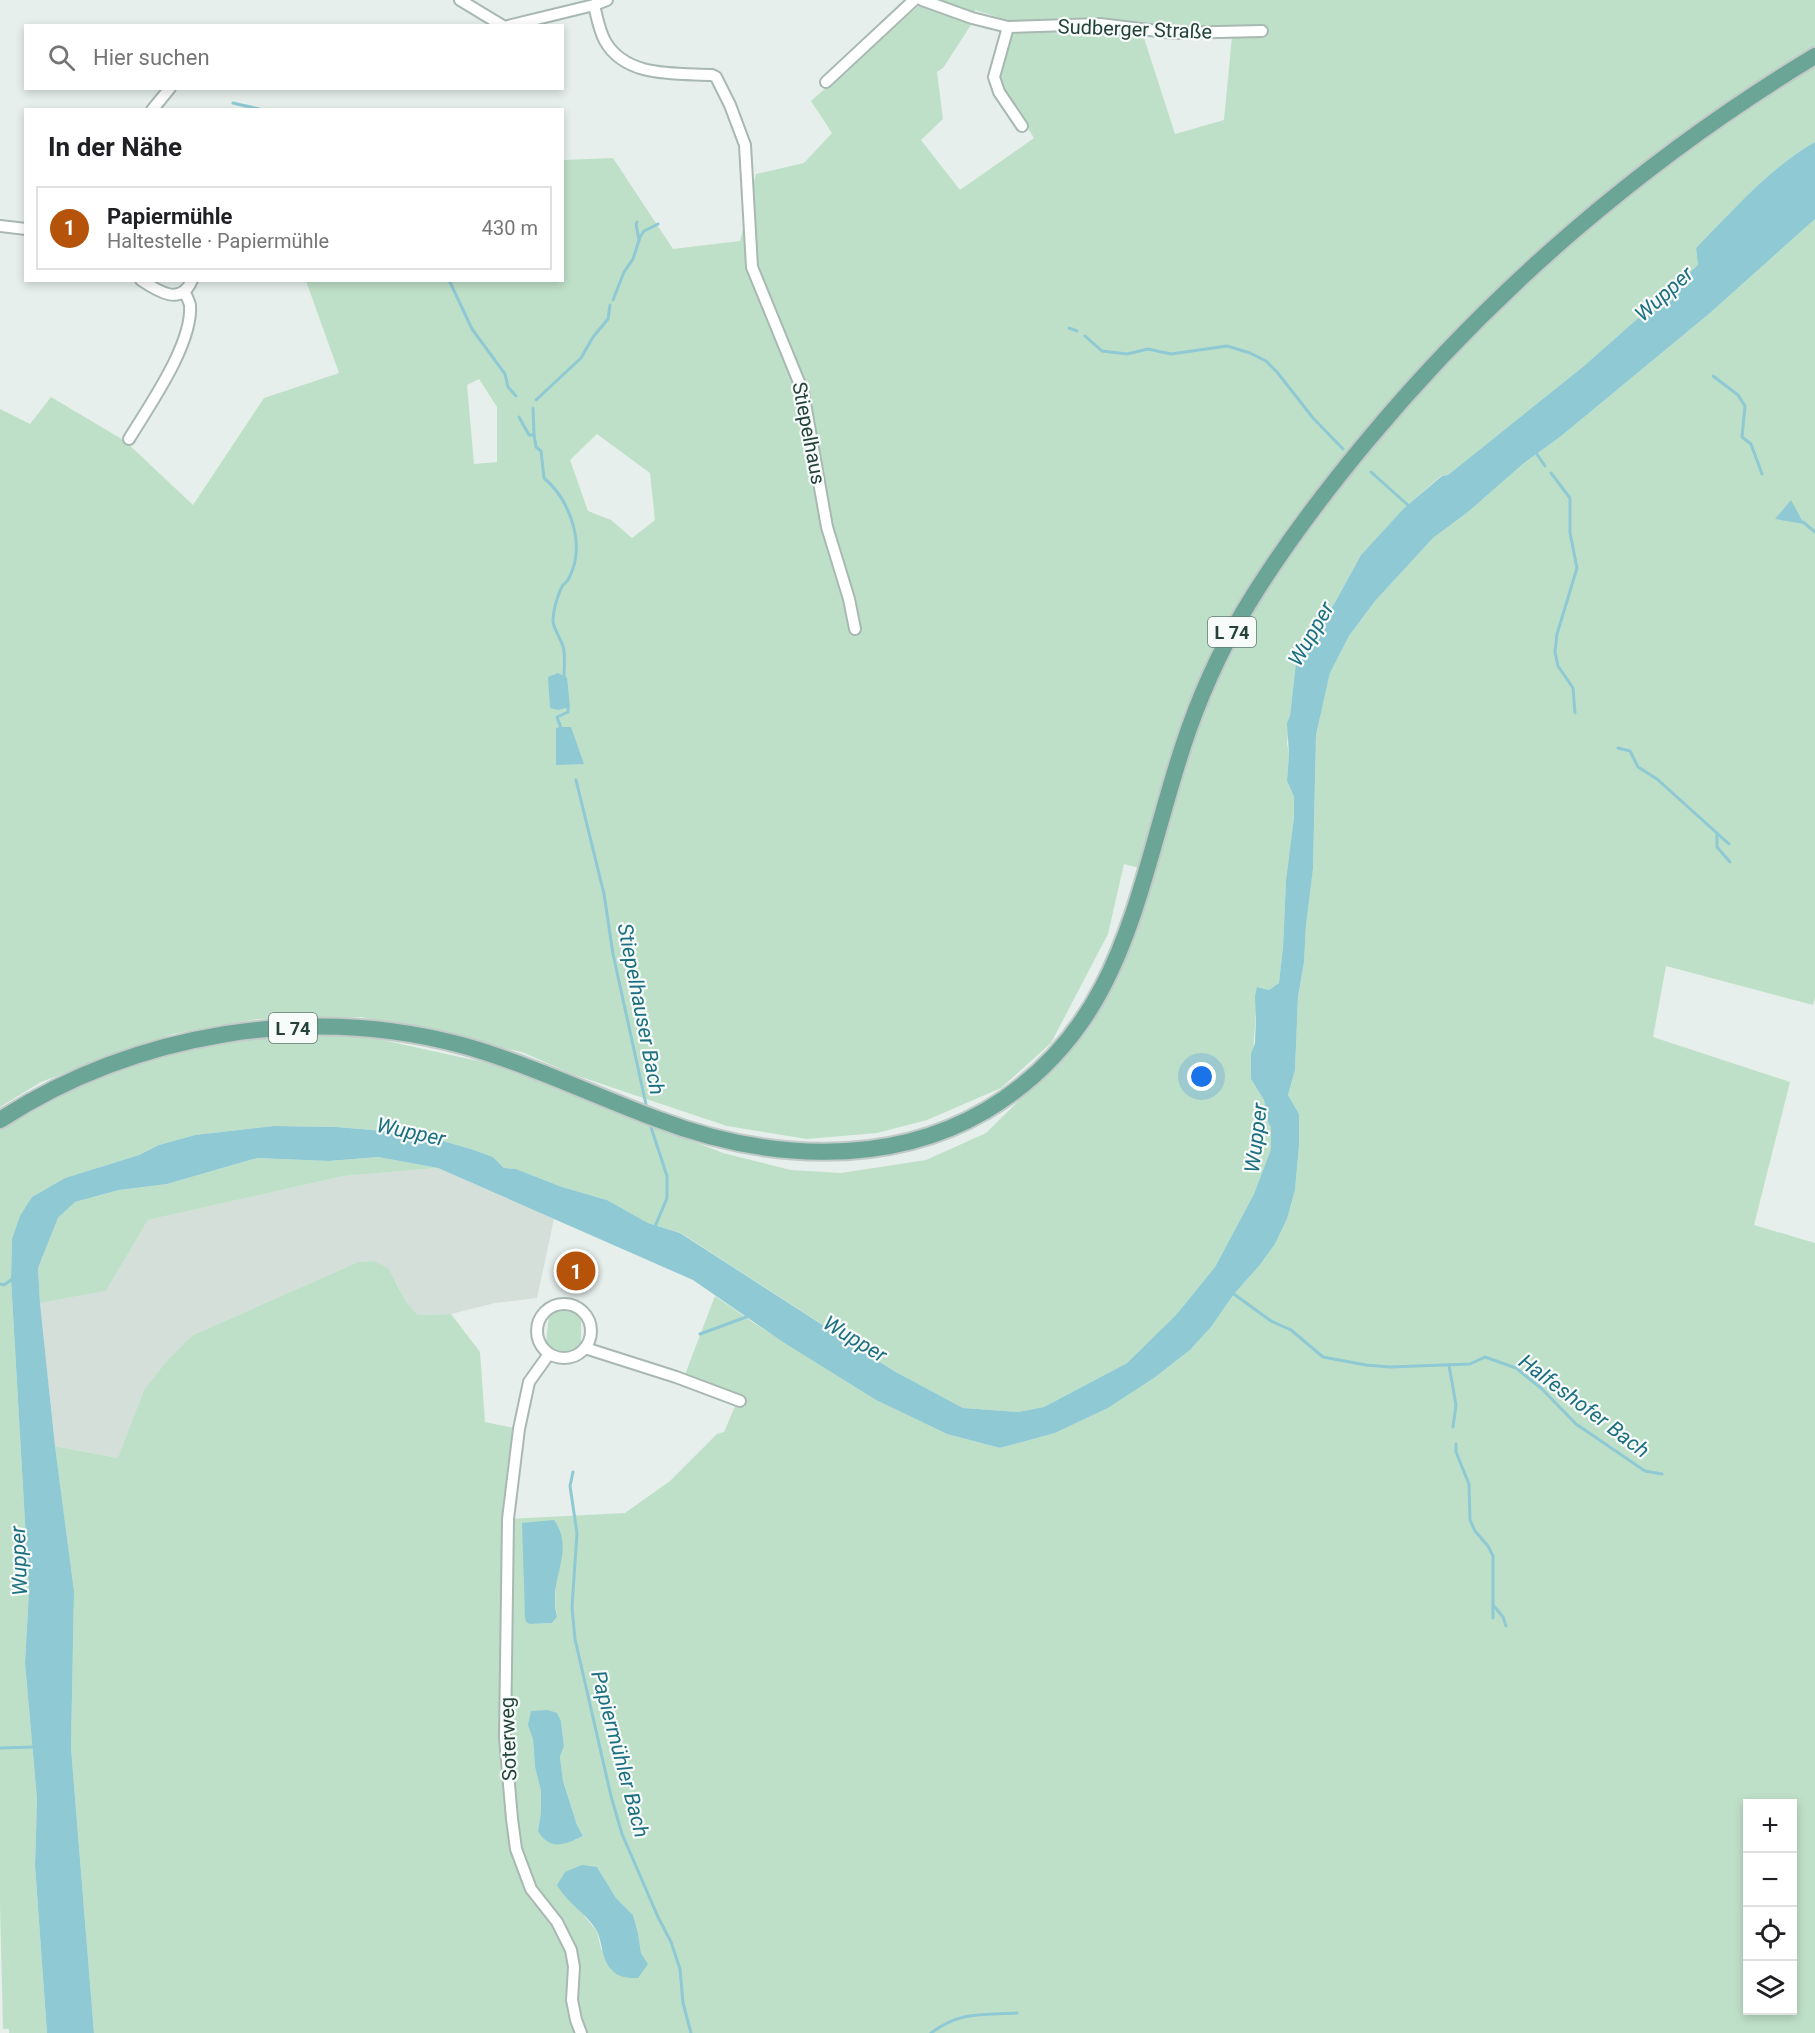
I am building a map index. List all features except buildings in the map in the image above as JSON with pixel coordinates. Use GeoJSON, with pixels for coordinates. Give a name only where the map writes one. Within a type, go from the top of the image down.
{"type":"FeatureCollection","features":[{"type":"Feature","properties":{"kind":"main road","name":"L 74"},"geometry":{"type":"LineString","coordinates":[[0,1120],[48,1091],[111,1063],[189,1041],[231,1034],[298,1028],[371,1029],[416,1035],[462,1045],[498,1056],[662,1121],[720,1138],[767,1148],[810,1152],[853,1151],[897,1144],[942,1131],[982,1113],[1021,1086],[1050,1060],[1086,1017],[1109,977],[1122,948],[1142,890],[1178,760],[1197,708],[1221,652],[1264,579],[1304,520],[1391,412],[1493,304],[1539,261],[1604,205],[1666,157],[1769,84],[1815,56]]}},
{"type":"Feature","properties":{"kind":"street"},"geometry":{"type":"LineString","coordinates":[[460,0],[500,24]]}},
{"type":"Feature","properties":{"kind":"street"},"geometry":{"type":"LineString","coordinates":[[516,24],[607,0]]}},
{"type":"Feature","properties":{"kind":"street"},"geometry":{"type":"LineString","coordinates":[[826,82],[914,0]]}},
{"type":"Feature","properties":{"kind":"street","name":"Sudberger Straße"},"geometry":{"type":"LineString","coordinates":[[922,0],[972,18],[1008,27],[1100,24],[1174,33],[1262,31]]}},
{"type":"Feature","properties":{"kind":"street","name":"Stiepelhaus"},"geometry":{"type":"LineString","coordinates":[[594,5],[605,41],[621,60],[630,65],[660,72],[712,75],[716,77],[730,105],[745,145],[752,267],[803,392],[827,527],[849,599],[855,629]]}},
{"type":"Feature","properties":{"kind":"street"},"geometry":{"type":"LineString","coordinates":[[1008,27],[994,77],[999,92],[1022,126]]}},
{"type":"Feature","properties":{"kind":"street"},"geometry":{"type":"LineString","coordinates":[[154,108],[168,90]]}},
{"type":"Feature","properties":{"kind":"street"},"geometry":{"type":"LineString","coordinates":[[0,226],[24,229]]}},
{"type":"Feature","properties":{"kind":"street"},"geometry":{"type":"LineString","coordinates":[[145,282],[166,293],[178,296],[185,293],[191,282]]}},
{"type":"Feature","properties":{"kind":"street"},"geometry":{"type":"LineString","coordinates":[[129,439],[183,345],[189,325],[190,303],[185,293]]}},
{"type":"Feature","properties":{"kind":"street"},"geometry":{"type":"LineString","coordinates":[[558,1305],[575,1306],[587,1317],[591,1333],[585,1348],[569,1358],[549,1354],[538,1340],[539,1322],[543,1314],[558,1305]]}},
{"type":"Feature","properties":{"kind":"street"},"geometry":{"type":"LineString","coordinates":[[585,1348],[676,1377],[741,1401]]}},
{"type":"Feature","properties":{"kind":"street","name":"Soterweg"},"geometry":{"type":"LineString","coordinates":[[549,1354],[529,1382],[519,1429],[507,1535],[505,1738],[516,1849],[531,1889],[557,1922],[571,1950],[574,1967],[572,2000],[581,2033]]}},
{"type":"Feature","properties":{"kind":"shaded area"},"geometry":{"type":"Polygon","coordinates":[[[438,1168],[554,1219],[537,1298],[495,1303],[451,1314],[418,1315],[407,1303],[396,1282],[374,1261],[358,1262],[193,1335],[144,1390],[119,1458],[55,1446],[40,1303],[106,1291],[148,1220],[344,1176],[438,1168]]]}},
{"type":"Feature","properties":{"kind":"green space"},"geometry":{"type":"Polygon","coordinates":[[[925,0],[1815,0],[1815,142],[1767,177],[1696,248],[1698,265],[1584,366],[1448,475],[1441,476],[1404,508],[1361,555],[1333,606],[1296,662],[1287,743],[1289,754],[1287,781],[1294,797],[1294,817],[1286,880],[1283,947],[1279,983],[1269,990],[1258,987],[1251,1079],[1264,1100],[1271,1128],[1271,1149],[1254,1194],[1215,1267],[1176,1315],[1127,1363],[1044,1407],[1018,1412],[963,1408],[894,1371],[681,1233],[648,1223],[607,1200],[562,1187],[516,1169],[504,1168],[493,1157],[408,1133],[336,1127],[274,1126],[195,1135],[159,1145],[139,1155],[65,1178],[32,1197],[12,1239],[11,1279],[29,1591],[25,1663],[37,1799],[35,1865],[47,2033],[9,2033],[9,2029],[3,2029],[0,1905],[0,1130],[23,1114],[87,1080],[143,1060],[207,1045],[247,1039],[283,1036],[364,1036],[501,1066],[723,1153],[791,1170],[841,1173],[926,1160],[986,1133],[1084,1033],[1108,993],[1154,872],[1124,864],[1108,934],[1051,1043],[1001,1088],[927,1120],[877,1133],[807,1139],[727,1126],[572,1074],[522,1052],[361,1017],[257,1019],[173,1034],[41,1082],[0,1107],[0,409],[30,424],[51,397],[125,441],[193,505],[264,398],[339,373],[306,282],[564,282],[564,160],[613,158],[673,249],[740,241],[756,174],[804,163],[832,133],[811,101],[925,0]],[[975,10],[971,25],[943,68],[937,72],[943,119],[921,140],[960,190],[1034,138],[998,79],[1013,22],[975,10]],[[1109,19],[1108,32],[1144,38],[1175,134],[1224,120],[1233,26],[1172,28],[1109,19]],[[479,379],[467,385],[474,464],[497,462],[497,407],[479,379]],[[597,434],[570,460],[588,511],[611,520],[632,538],[655,520],[650,473],[597,434]]]}},
{"type":"Feature","properties":{"kind":"green space"},"geometry":{"type":"Polygon","coordinates":[[[1815,219],[1815,998],[1813,1005],[1666,966],[1653,1037],[1790,1082],[1754,1225],[1815,1243],[1815,2033],[94,2033],[71,1748],[74,1591],[55,1446],[118,1458],[144,1390],[167,1361],[193,1335],[358,1262],[374,1261],[388,1268],[407,1303],[418,1315],[451,1314],[480,1352],[485,1422],[519,1429],[508,1519],[625,1513],[670,1481],[717,1434],[724,1432],[736,1404],[745,1407],[744,1399],[684,1377],[715,1296],[876,1400],[947,1434],[1000,1448],[1055,1433],[1108,1408],[1154,1378],[1190,1350],[1259,1266],[1275,1244],[1287,1219],[1295,1190],[1299,1114],[1288,1095],[1295,1070],[1298,997],[1304,962],[1313,869],[1316,735],[1330,673],[1349,636],[1375,601],[1433,538],[1468,512],[1524,463],[1560,437],[1710,313],[1815,219]],[[556,1587],[526,1621],[530,1624],[552,1623],[557,1617],[556,1587]],[[561,1721],[533,1739],[535,1767],[541,1791],[538,1831],[575,1840],[583,1836],[577,1825],[563,1781],[560,1757],[564,1746],[561,1721]],[[597,1867],[584,1916],[597,1931],[601,1949],[648,1964],[641,1953],[633,1915],[616,1898],[597,1867]]]}},
{"type":"Feature","properties":{"kind":"green space"},"geometry":{"type":"Polygon","coordinates":[[[378,1157],[438,1168],[344,1176],[148,1220],[106,1291],[40,1303],[38,1268],[58,1218],[75,1202],[119,1190],[167,1184],[257,1158],[329,1161],[378,1157]]]}},
{"type":"Feature","properties":{"kind":"green space"},"geometry":{"type":"Polygon","coordinates":[[[561,1309],[569,1309],[581,1316],[581,1347],[567,1352],[554,1350],[546,1343],[549,1315],[561,1309]]]}},
{"type":"Feature","properties":{"kind":"water"},"geometry":{"type":"Polygon","coordinates":[[[1815,142],[1815,219],[1710,313],[1560,437],[1524,463],[1468,512],[1433,538],[1375,601],[1349,636],[1330,673],[1316,735],[1313,869],[1304,962],[1298,997],[1295,1070],[1288,1095],[1299,1114],[1299,1146],[1295,1190],[1287,1219],[1275,1244],[1259,1266],[1190,1350],[1154,1378],[1108,1408],[1055,1433],[1000,1448],[947,1434],[876,1400],[783,1342],[693,1280],[438,1168],[378,1157],[329,1161],[257,1158],[167,1184],[119,1190],[75,1202],[58,1218],[38,1268],[55,1446],[74,1591],[71,1748],[94,2033],[47,2033],[35,1865],[37,1799],[25,1663],[29,1591],[11,1279],[12,1239],[20,1216],[32,1197],[65,1178],[139,1155],[159,1145],[195,1135],[274,1126],[336,1127],[408,1133],[493,1157],[504,1168],[516,1169],[562,1187],[607,1200],[648,1223],[680,1233],[894,1371],[963,1408],[1018,1412],[1044,1407],[1127,1363],[1176,1315],[1215,1267],[1254,1194],[1271,1149],[1271,1128],[1264,1100],[1251,1079],[1251,1054],[1255,1043],[1257,987],[1269,990],[1279,983],[1286,880],[1294,817],[1294,797],[1287,781],[1289,754],[1287,723],[1290,716],[1296,662],[1333,606],[1361,555],[1404,508],[1584,366],[1698,265],[1696,248],[1767,177],[1815,142]]]}},
{"type":"Feature","properties":{"kind":"water"},"geometry":{"type":"Polygon","coordinates":[[[1791,500],[1804,524],[1775,519],[1791,500]]]}},
{"type":"Feature","properties":{"kind":"water"},"geometry":{"type":"Polygon","coordinates":[[[558,673],[567,678],[570,707],[558,710],[550,708],[548,677],[558,673]]]}},
{"type":"Feature","properties":{"kind":"water"},"geometry":{"type":"Polygon","coordinates":[[[571,727],[584,764],[556,765],[556,728],[571,727]]]}},
{"type":"Feature","properties":{"kind":"water"},"geometry":{"type":"Polygon","coordinates":[[[554,1520],[560,1530],[563,1550],[555,1592],[557,1617],[552,1623],[530,1624],[526,1622],[525,1617],[522,1523],[554,1520]]]}},
{"type":"Feature","properties":{"kind":"water"},"geometry":{"type":"Polygon","coordinates":[[[548,1710],[557,1713],[561,1721],[564,1746],[560,1757],[563,1781],[577,1825],[583,1836],[564,1844],[553,1844],[547,1841],[538,1831],[541,1791],[535,1767],[533,1739],[528,1725],[531,1711],[548,1710]]]}},
{"type":"Feature","properties":{"kind":"water"},"geometry":{"type":"Polygon","coordinates":[[[582,1865],[597,1867],[616,1898],[633,1915],[641,1953],[648,1964],[638,1978],[621,1976],[608,1966],[597,1931],[557,1885],[565,1872],[582,1865]]]}},
{"type":"Feature","properties":{"kind":"waterway","name":"Stiepelhauser Bach"},"geometry":{"type":"LineString","coordinates":[[233,103],[254,108]]}},
{"type":"Feature","properties":{"kind":"waterway"},"geometry":{"type":"LineString","coordinates":[[637,222],[639,240]]}},
{"type":"Feature","properties":{"kind":"waterway"},"geometry":{"type":"LineString","coordinates":[[613,300],[624,272],[633,259],[640,237],[644,231],[658,224]]}},
{"type":"Feature","properties":{"kind":"waterway","name":"Stiepelhauser Bach"},"geometry":{"type":"LineString","coordinates":[[450,282],[472,329],[505,374],[508,387],[516,396]]}},
{"type":"Feature","properties":{"kind":"waterway"},"geometry":{"type":"LineString","coordinates":[[536,400],[581,358],[593,337],[608,319],[610,305]]}},
{"type":"Feature","properties":{"kind":"waterway"},"geometry":{"type":"LineString","coordinates":[[1069,328],[1077,331]]}},
{"type":"Feature","properties":{"kind":"waterway"},"geometry":{"type":"LineString","coordinates":[[1085,336],[1102,351],[1127,354],[1148,349],[1171,354],[1227,346],[1250,353],[1266,361],[1277,372],[1313,418],[1343,449]]}},
{"type":"Feature","properties":{"kind":"waterway"},"geometry":{"type":"LineString","coordinates":[[1713,376],[1738,395],[1745,406],[1742,437],[1751,444],[1762,474]]}},
{"type":"Feature","properties":{"kind":"waterway"},"geometry":{"type":"LineString","coordinates":[[533,408],[534,435]]}},
{"type":"Feature","properties":{"kind":"waterway","name":"Stiepelhauser Bach"},"geometry":{"type":"LineString","coordinates":[[519,417],[529,435],[534,435],[536,447],[541,451],[544,478],[562,499],[576,538],[574,565],[569,579],[559,593],[553,617],[564,651],[564,679]]}},
{"type":"Feature","properties":{"kind":"waterway"},"geometry":{"type":"LineString","coordinates":[[1534,450],[1545,466]]}},
{"type":"Feature","properties":{"kind":"waterway"},"geometry":{"type":"LineString","coordinates":[[1371,472],[1410,507]]}},
{"type":"Feature","properties":{"kind":"waterway"},"geometry":{"type":"LineString","coordinates":[[1551,473],[1570,498],[1570,533],[1577,568],[1557,634],[1555,652],[1558,666],[1573,688],[1575,713]]}},
{"type":"Feature","properties":{"kind":"waterway"},"geometry":{"type":"LineString","coordinates":[[1803,522],[1815,532]]}},
{"type":"Feature","properties":{"kind":"waterway","name":"Stiepelhauser Bach"},"geometry":{"type":"LineString","coordinates":[[562,731],[557,717],[568,712],[568,706]]}},
{"type":"Feature","properties":{"kind":"waterway"},"geometry":{"type":"LineString","coordinates":[[1618,748],[1630,751],[1638,767],[1657,779],[1729,844]]}},
{"type":"Feature","properties":{"kind":"waterway","name":"Stiepelhauser Bach"},"geometry":{"type":"LineString","coordinates":[[576,780],[604,894],[613,954],[647,1109]]}},
{"type":"Feature","properties":{"kind":"waterway"},"geometry":{"type":"LineString","coordinates":[[1717,833],[1717,847],[1730,862]]}},
{"type":"Feature","properties":{"kind":"waterway","name":"Stiepelhauser Bach"},"geometry":{"type":"LineString","coordinates":[[649,1121],[667,1176],[667,1198],[654,1229]]}},
{"type":"Feature","properties":{"kind":"waterway"},"geometry":{"type":"LineString","coordinates":[[0,1284],[4,1285],[14,1278]]}},
{"type":"Feature","properties":{"kind":"waterway","name":"Halfeshofer Bach"},"geometry":{"type":"LineString","coordinates":[[1231,1292],[1271,1321],[1291,1330],[1323,1357],[1390,1367],[1470,1364],[1485,1357],[1516,1368],[1542,1389],[1576,1424],[1645,1471],[1662,1474]]}},
{"type":"Feature","properties":{"kind":"waterway","name":"Papiermühler Bach"},"geometry":{"type":"LineString","coordinates":[[700,1334],[749,1316]]}},
{"type":"Feature","properties":{"kind":"waterway"},"geometry":{"type":"LineString","coordinates":[[1449,1365],[1456,1405],[1453,1427]]}},
{"type":"Feature","properties":{"kind":"waterway"},"geometry":{"type":"LineString","coordinates":[[1456,1444],[1456,1452],[1469,1484],[1470,1520],[1493,1556],[1493,1605],[1503,1617],[1506,1626]]}},
{"type":"Feature","properties":{"kind":"waterway","name":"Papiermühler Bach"},"geometry":{"type":"LineString","coordinates":[[573,1472],[570,1486],[577,1533],[572,1607],[575,1639],[622,1834],[671,1942],[680,1969],[683,2003],[691,2033]]}},
{"type":"Feature","properties":{"kind":"waterway"},"geometry":{"type":"LineString","coordinates":[[1493,1605],[1493,1618]]}},
{"type":"Feature","properties":{"kind":"waterway"},"geometry":{"type":"LineString","coordinates":[[0,1748],[34,1747]]}},
{"type":"Feature","properties":{"kind":"waterway"},"geometry":{"type":"LineString","coordinates":[[931,2033],[952,2021],[972,2015],[1017,2013]]}},
{"type":"Feature","properties":{"kind":"place","name":"Papiermühle"},"geometry":{"type":"Point","coordinates":[576,1271]}},
{"type":"Feature","properties":{"kind":"water label","name":"Wupper"},"geometry":{"type":"Point","coordinates":[1664,294]}},
{"type":"Feature","properties":{"kind":"water label","name":"Wupper"},"geometry":{"type":"Point","coordinates":[1311,634]}},
{"type":"Feature","properties":{"kind":"water label","name":"Wupper"},"geometry":{"type":"Point","coordinates":[411,1132]}},
{"type":"Feature","properties":{"kind":"water label","name":"Wupper"},"geometry":{"type":"Point","coordinates":[1256,1138]}},
{"type":"Feature","properties":{"kind":"water label","name":"Wupper"},"geometry":{"type":"Point","coordinates":[855,1339]}},
{"type":"Feature","properties":{"kind":"water label","name":"Wupper"},"geometry":{"type":"Point","coordinates":[19,1561]}}]}
